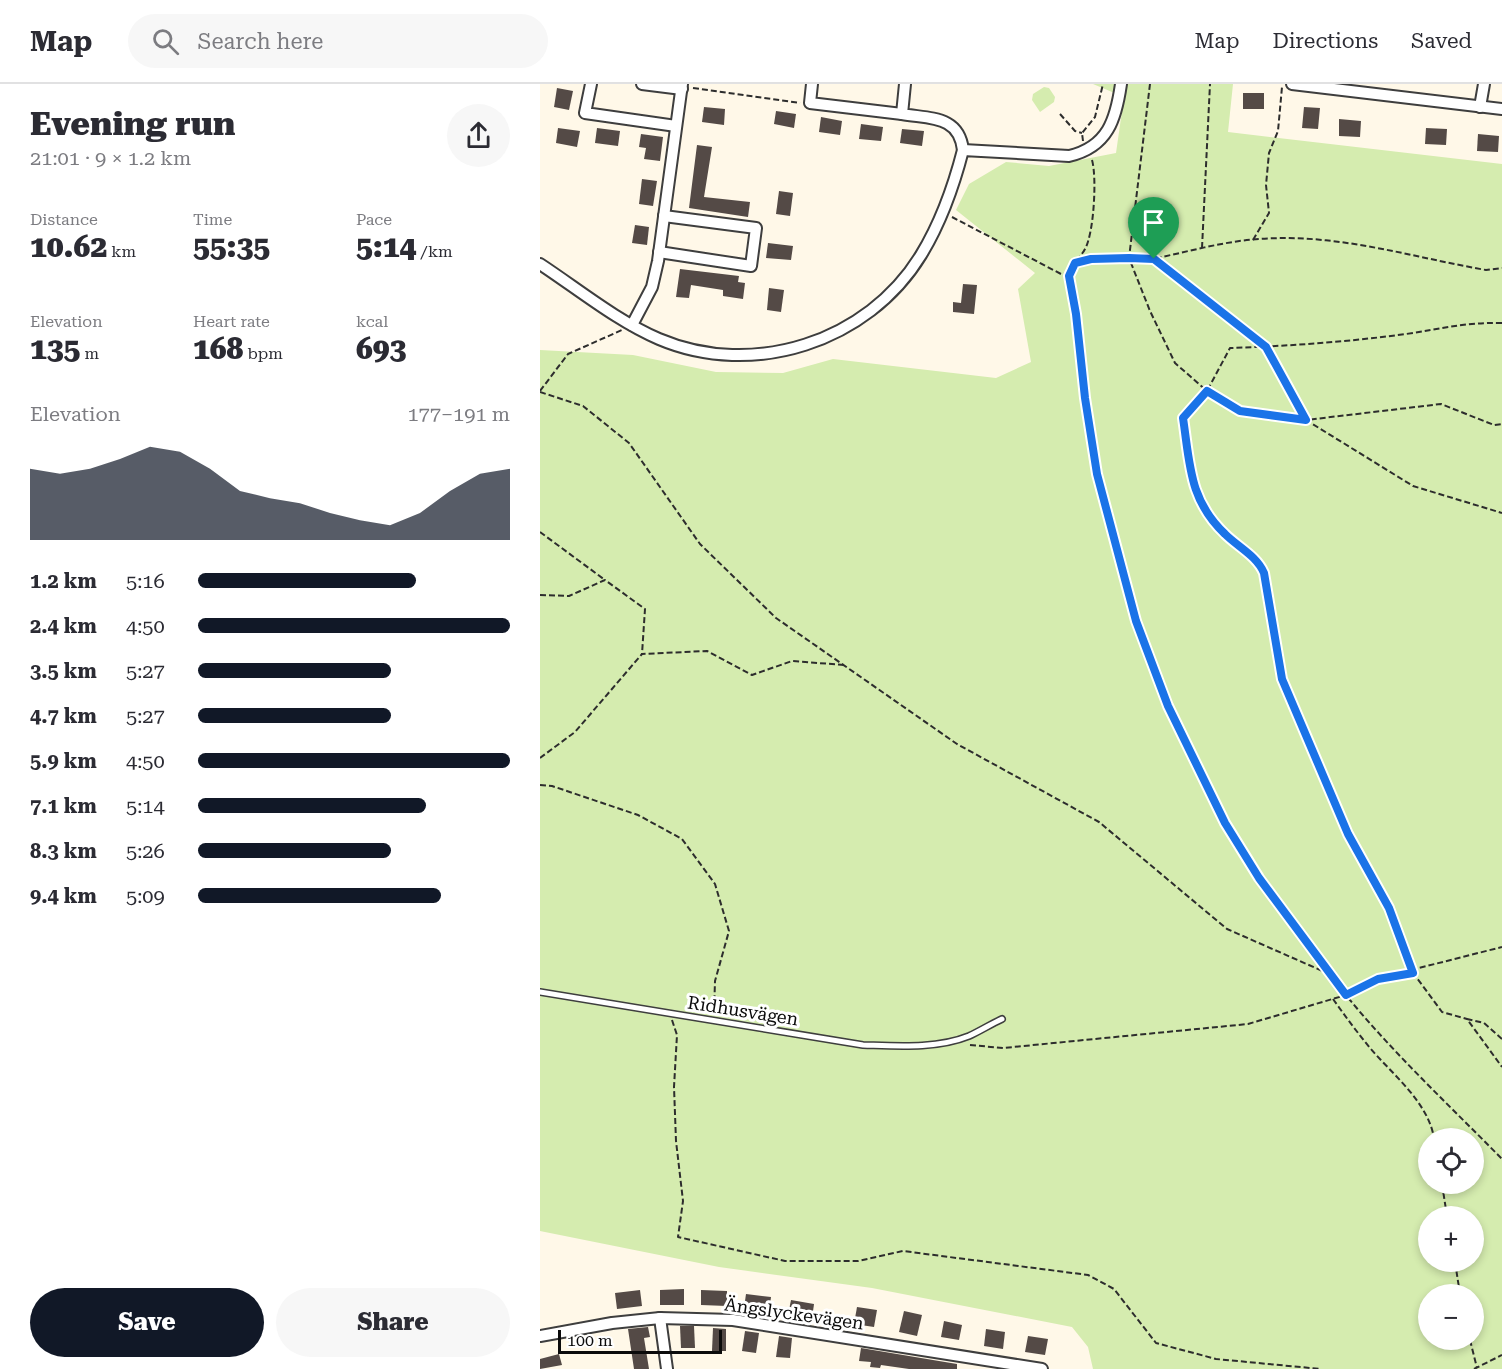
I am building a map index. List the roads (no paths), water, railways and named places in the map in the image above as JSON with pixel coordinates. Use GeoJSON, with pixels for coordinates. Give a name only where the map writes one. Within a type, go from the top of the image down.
{"type":"FeatureCollection","features":[{"type":"Feature","properties":{"kind":"street"},"geometry":{"type":"LineString","coordinates":[[591,84],[585,113],[676,126]]}},
{"type":"Feature","properties":{"kind":"street"},"geometry":{"type":"LineString","coordinates":[[632,325],[652,287],[682,87],[642,84]]}},
{"type":"Feature","properties":{"kind":"street"},"geometry":{"type":"LineString","coordinates":[[540,264],[632,325],[658,339],[689,350],[720,355],[770,354],[798,348],[849,326],[895,289],[921,255],[942,212],[963,150],[962,137],[948,122],[810,103],[812,84]]}},
{"type":"Feature","properties":{"kind":"street"},"geometry":{"type":"LineString","coordinates":[[902,114],[905,84]]}},
{"type":"Feature","properties":{"kind":"street"},"geometry":{"type":"LineString","coordinates":[[963,150],[1069,156],[1087,150],[1099,142],[1112,126],[1116,115],[1120,84]]}},
{"type":"Feature","properties":{"kind":"street"},"geometry":{"type":"LineString","coordinates":[[1292,84],[1502,109]]}},
{"type":"Feature","properties":{"kind":"street"},"geometry":{"type":"LineString","coordinates":[[1480,107],[1484,84]]}},
{"type":"Feature","properties":{"kind":"street"},"geometry":{"type":"LineString","coordinates":[[659,252],[751,266],[756,228],[664,216]]}},
{"type":"Feature","properties":{"kind":"street"},"geometry":{"type":"LineString","coordinates":[[660,1318],[667,1369]]}},
{"type":"Feature","properties":{"kind":"street","name":"Ängslyckevägen"},"geometry":{"type":"LineString","coordinates":[[540,1336],[593,1325],[660,1318],[733,1320],[1042,1369]]}},
{"type":"Feature","properties":{"kind":"lane","name":"Ridhusvägen"},"geometry":{"type":"LineString","coordinates":[[540,992],[863,1045],[902,1046],[942,1042],[968,1036],[1002,1019]]}}]}
